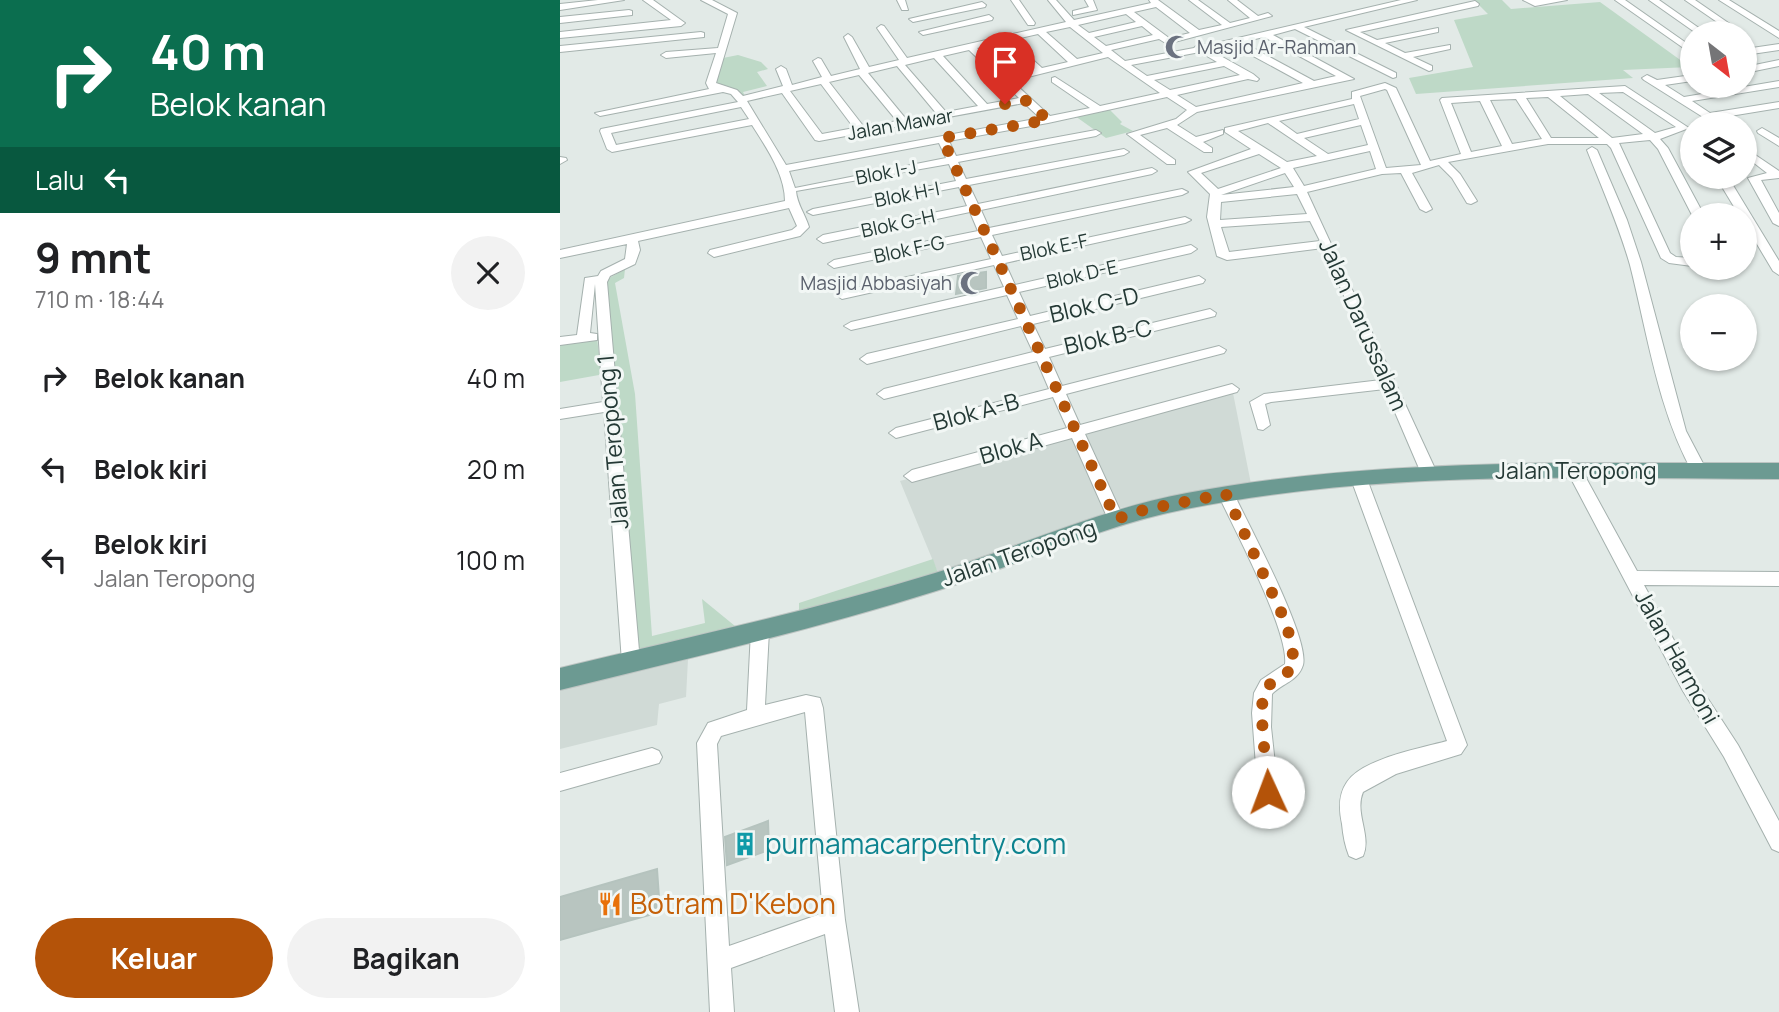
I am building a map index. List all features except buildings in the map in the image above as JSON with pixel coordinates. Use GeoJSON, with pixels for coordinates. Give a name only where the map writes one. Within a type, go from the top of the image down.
{"type":"FeatureCollection","features":[{"type":"Feature","properties":{"kind":"main road","name":"Jalan Teropong"},"geometry":{"type":"LineString","coordinates":[[560,679],[760,631],[960,575],[1147,509],[1226,494],[1429,473],[1779,471]]}},
{"type":"Feature","properties":{"kind":"street"},"geometry":{"type":"LineString","coordinates":[[560,7],[620,0]]}},
{"type":"Feature","properties":{"kind":"street"},"geometry":{"type":"LineString","coordinates":[[626,27],[631,0]]}},
{"type":"Feature","properties":{"kind":"street"},"geometry":{"type":"LineString","coordinates":[[647,0],[679,22],[714,34],[722,50],[712,87],[734,92],[742,101],[782,169],[792,198],[791,203],[798,211],[803,227],[789,236],[714,253]]}},
{"type":"Feature","properties":{"kind":"street"},"geometry":{"type":"LineString","coordinates":[[560,49],[714,34],[733,13],[705,0]]}},
{"type":"Feature","properties":{"kind":"street"},"geometry":{"type":"LineString","coordinates":[[1015,0],[1031,23]]}},
{"type":"Feature","properties":{"kind":"street"},"geometry":{"type":"LineString","coordinates":[[1052,0],[1072,24],[1107,52],[1194,110]]}},
{"type":"Feature","properties":{"kind":"street"},"geometry":{"type":"LineString","coordinates":[[1127,5],[1134,0]]}},
{"type":"Feature","properties":{"kind":"street"},"geometry":{"type":"LineString","coordinates":[[1193,0],[1229,26]]}},
{"type":"Feature","properties":{"kind":"street"},"geometry":{"type":"LineString","coordinates":[[1232,0],[1257,19]]}},
{"type":"Feature","properties":{"kind":"street"},"geometry":{"type":"LineString","coordinates":[[1123,64],[1235,42],[1326,18],[1412,0]]}},
{"type":"Feature","properties":{"kind":"street"},"geometry":{"type":"LineString","coordinates":[[1527,0],[1535,3],[1562,0]]}},
{"type":"Feature","properties":{"kind":"street"},"geometry":{"type":"LineString","coordinates":[[1619,0],[1680,43]]}},
{"type":"Feature","properties":{"kind":"street"},"geometry":{"type":"LineString","coordinates":[[1653,0],[1684,21]]}},
{"type":"Feature","properties":{"kind":"street"},"geometry":{"type":"LineString","coordinates":[[1689,0],[1721,21]]}},
{"type":"Feature","properties":{"kind":"street"},"geometry":{"type":"LineString","coordinates":[[1723,0],[1779,35]]}},
{"type":"Feature","properties":{"kind":"street"},"geometry":{"type":"LineString","coordinates":[[934,51],[1006,40],[1072,24],[1127,5],[1155,2],[1198,34]]}},
{"type":"Feature","properties":{"kind":"street"},"geometry":{"type":"LineString","coordinates":[[1351,30],[1473,2]]}},
{"type":"Feature","properties":{"kind":"street"},"geometry":{"type":"LineString","coordinates":[[914,19],[980,3],[998,30]]}},
{"type":"Feature","properties":{"kind":"street"},"geometry":{"type":"LineString","coordinates":[[755,121],[612,149],[605,131],[902,62],[998,30],[1063,15],[1092,3]]}},
{"type":"Feature","properties":{"kind":"street"},"geometry":{"type":"LineString","coordinates":[[1127,5],[1142,23],[1167,41],[1268,16]]}},
{"type":"Feature","properties":{"kind":"street"},"geometry":{"type":"LineString","coordinates":[[560,20],[629,13]]}},
{"type":"Feature","properties":{"kind":"street"},"geometry":{"type":"LineString","coordinates":[[1326,18],[1429,68]]}},
{"type":"Feature","properties":{"kind":"street"},"geometry":{"type":"LineString","coordinates":[[923,32],[989,19]]}},
{"type":"Feature","properties":{"kind":"street"},"geometry":{"type":"LineString","coordinates":[[560,35],[679,22]]}},
{"type":"Feature","properties":{"kind":"street"},"geometry":{"type":"LineString","coordinates":[[1088,36],[1142,23]]}},
{"type":"Feature","properties":{"kind":"street"},"geometry":{"type":"LineString","coordinates":[[1296,26],[1393,75]]}},
{"type":"Feature","properties":{"kind":"street"},"geometry":{"type":"LineString","coordinates":[[881,28],[902,62],[944,116]]}},
{"type":"Feature","properties":{"kind":"street"},"geometry":{"type":"LineString","coordinates":[[1375,43],[1435,30]]}},
{"type":"Feature","properties":{"kind":"street"},"geometry":{"type":"LineString","coordinates":[[1040,31],[1075,63]]}},
{"type":"Feature","properties":{"kind":"street"},"geometry":{"type":"LineString","coordinates":[[1265,34],[1362,85]]}},
{"type":"Feature","properties":{"kind":"street"},"geometry":{"type":"LineString","coordinates":[[1004,80],[1075,63],[1159,36]]}},
{"type":"Feature","properties":{"kind":"street"},"geometry":{"type":"LineString","coordinates":[[848,37],[864,71],[904,123]]}},
{"type":"Feature","properties":{"kind":"street"},"geometry":{"type":"LineString","coordinates":[[1184,38],[1275,92]]}},
{"type":"Feature","properties":{"kind":"street"},"geometry":{"type":"LineString","coordinates":[[1006,40],[1040,71]]}},
{"type":"Feature","properties":{"kind":"street"},"geometry":{"type":"LineString","coordinates":[[1235,42],[1312,84]]}},
{"type":"Feature","properties":{"kind":"street"},"geometry":{"type":"LineString","coordinates":[[1757,45],[1764,49]]}},
{"type":"Feature","properties":{"kind":"street"},"geometry":{"type":"LineString","coordinates":[[971,47],[1048,120]]}},
{"type":"Feature","properties":{"kind":"street"},"geometry":{"type":"LineString","coordinates":[[1405,56],[1447,47]]}},
{"type":"Feature","properties":{"kind":"street"},"geometry":{"type":"LineString","coordinates":[[1757,50],[1779,47]]}},
{"type":"Feature","properties":{"kind":"street"},"geometry":{"type":"LineString","coordinates":[[666,55],[722,50]]}},
{"type":"Feature","properties":{"kind":"street"},"geometry":{"type":"LineString","coordinates":[[934,51],[985,108]]}},
{"type":"Feature","properties":{"kind":"street"},"geometry":{"type":"LineString","coordinates":[[818,61],[826,80],[861,130]]}},
{"type":"Feature","properties":{"kind":"street"},"geometry":{"type":"LineString","coordinates":[[1145,79],[1226,63]]}},
{"type":"Feature","properties":{"kind":"street"},"geometry":{"type":"LineString","coordinates":[[1757,68],[1779,63]]}},
{"type":"Feature","properties":{"kind":"street"},"geometry":{"type":"LineString","coordinates":[[782,69],[786,88],[820,137],[831,159]]}},
{"type":"Feature","properties":{"kind":"street"},"geometry":{"type":"LineString","coordinates":[[1757,73],[1779,84]]}},
{"type":"Feature","properties":{"kind":"street"},"geometry":{"type":"LineString","coordinates":[[782,169],[1048,120],[1250,76]]}},
{"type":"Feature","properties":{"kind":"street"},"geometry":{"type":"LineString","coordinates":[[1171,162],[1132,134],[1180,121],[1194,110],[1345,77]]}},
{"type":"Feature","properties":{"kind":"street"},"geometry":{"type":"LineString","coordinates":[[1680,79],[1651,80],[1714,119],[1779,105]]}},
{"type":"Feature","properties":{"kind":"street"},"geometry":{"type":"LineString","coordinates":[[1055,80],[1098,109]]}},
{"type":"Feature","properties":{"kind":"street"},"geometry":{"type":"LineString","coordinates":[[1683,100],[1779,84]]}},
{"type":"Feature","properties":{"kind":"street"},"geometry":{"type":"LineString","coordinates":[[1382,171],[1356,101],[1357,92],[1390,87],[1427,167]]}},
{"type":"Feature","properties":{"kind":"street"},"geometry":{"type":"LineString","coordinates":[[600,113],[720,90]]}},
{"type":"Feature","properties":{"kind":"street"},"geometry":{"type":"LineString","coordinates":[[1217,196],[1292,176],[1405,170],[1427,167],[1441,160],[1548,141],[1587,145],[1679,131],[1684,127],[1629,90],[1444,100],[1467,155]]}},
{"type":"Feature","properties":{"kind":"street"},"geometry":{"type":"LineString","coordinates":[[1591,92],[1652,136],[1662,148],[1692,203]]}},
{"type":"Feature","properties":{"kind":"street"},"geometry":{"type":"LineString","coordinates":[[1551,94],[1611,141],[1618,150],[1665,255],[1680,261]]}},
{"type":"Feature","properties":{"kind":"street"},"geometry":{"type":"LineString","coordinates":[[1519,95],[1548,141]]}},
{"type":"Feature","properties":{"kind":"street"},"geometry":{"type":"LineString","coordinates":[[1483,97],[1508,148]]}},
{"type":"Feature","properties":{"kind":"street","name":"Jalan Mawar"},"geometry":{"type":"LineString","coordinates":[[820,137],[1025,100]]}},
{"type":"Feature","properties":{"kind":"street"},"geometry":{"type":"LineString","coordinates":[[1292,176],[1229,130],[1356,101]]}},
{"type":"Feature","properties":{"kind":"street"},"geometry":{"type":"LineString","coordinates":[[1573,111],[1621,220],[1635,262],[1679,431],[1699,471]]}},
{"type":"Feature","properties":{"kind":"street"},"geometry":{"type":"LineString","coordinates":[[1270,120],[1326,157]]}},
{"type":"Feature","properties":{"kind":"street"},"geometry":{"type":"LineString","coordinates":[[1296,137],[1364,121]]}},
{"type":"Feature","properties":{"kind":"street"},"geometry":{"type":"LineString","coordinates":[[1169,124],[1208,150]]}},
{"type":"Feature","properties":{"kind":"street"},"geometry":{"type":"LineString","coordinates":[[1762,131],[1779,143]]}},
{"type":"Feature","properties":{"kind":"street"},"geometry":{"type":"LineString","coordinates":[[1195,141],[1219,132]]}},
{"type":"Feature","properties":{"kind":"street","name":"Blok I-J"},"geometry":{"type":"LineString","coordinates":[[800,189],[1096,133]]}},
{"type":"Feature","properties":{"kind":"street"},"geometry":{"type":"LineString","coordinates":[[942,138],[1116,519]]}},
{"type":"Feature","properties":{"kind":"street"},"geometry":{"type":"LineString","coordinates":[[1217,196],[1292,176],[1326,157],[1374,147]]}},
{"type":"Feature","properties":{"kind":"street"},"geometry":{"type":"LineString","coordinates":[[1217,196],[1193,172],[1259,150]]}},
{"type":"Feature","properties":{"kind":"street","name":"Blok H-I"},"geometry":{"type":"LineString","coordinates":[[813,212],[1124,152]]}},
{"type":"Feature","properties":{"kind":"street"},"geometry":{"type":"LineString","coordinates":[[1757,159],[1778,174]]}},
{"type":"Feature","properties":{"kind":"street"},"geometry":{"type":"LineString","coordinates":[[1441,160],[1456,176],[1471,201]]}},
{"type":"Feature","properties":{"kind":"street"},"geometry":{"type":"LineString","coordinates":[[1405,170],[1426,209]]}},
{"type":"Feature","properties":{"kind":"street","name":"Blok G-H"},"geometry":{"type":"LineString","coordinates":[[823,239],[1152,171]]}},
{"type":"Feature","properties":{"kind":"street"},"geometry":{"type":"LineString","coordinates":[[1778,174],[1754,178],[1779,226]]}},
{"type":"Feature","properties":{"kind":"street","name":"Jalan Darussalam"},"geometry":{"type":"LineString","coordinates":[[1292,176],[1327,244],[1429,473]]}},
{"type":"Feature","properties":{"kind":"street"},"geometry":{"type":"LineString","coordinates":[[1729,189],[1779,271]]}},
{"type":"Feature","properties":{"kind":"street","name":"Blok F-G"},"geometry":{"type":"LineString","coordinates":[[834,264],[1182,192]]}},
{"type":"Feature","properties":{"kind":"street"},"geometry":{"type":"LineString","coordinates":[[1217,196],[1213,213],[1223,256],[1327,244]]}},
{"type":"Feature","properties":{"kind":"street"},"geometry":{"type":"LineString","coordinates":[[1764,199],[1779,198]]}},
{"type":"Feature","properties":{"kind":"street"},"geometry":{"type":"LineString","coordinates":[[560,254],[774,209],[791,203]]}},
{"type":"Feature","properties":{"kind":"street"},"geometry":{"type":"LineString","coordinates":[[1215,224],[1314,217]]}},
{"type":"Feature","properties":{"kind":"street","name":"Blok E-F"},"geometry":{"type":"LineString","coordinates":[[842,295],[1185,219]]}},
{"type":"Feature","properties":{"kind":"street"},"geometry":{"type":"LineString","coordinates":[[583,336],[589,282],[602,279],[609,271],[631,261],[634,250],[632,239]]}},
{"type":"Feature","properties":{"kind":"street","name":"Blok D-E"},"geometry":{"type":"LineString","coordinates":[[851,326],[1191,249]]}},
{"type":"Feature","properties":{"kind":"street","name":"Jalan Teropong 1"},"geometry":{"type":"LineString","coordinates":[[602,279],[604,335],[612,406],[631,662]]}},
{"type":"Feature","properties":{"kind":"street","name":"Blok C-D"},"geometry":{"type":"LineString","coordinates":[[867,359],[1199,280]]}},
{"type":"Feature","properties":{"kind":"street","name":"Blok B-C"},"geometry":{"type":"LineString","coordinates":[[884,394],[1210,313]]}},
{"type":"Feature","properties":{"kind":"street"},"geometry":{"type":"LineString","coordinates":[[560,341],[604,335]]}},
{"type":"Feature","properties":{"kind":"street","name":"Blok A-B"},"geometry":{"type":"LineString","coordinates":[[896,433],[1219,350]]}},
{"type":"Feature","properties":{"kind":"street"},"geometry":{"type":"LineString","coordinates":[[1263,425],[1257,402],[1269,397],[1390,384]]}},
{"type":"Feature","properties":{"kind":"street","name":"Blok A"},"geometry":{"type":"LineString","coordinates":[[912,476],[1232,389]]}},
{"type":"Feature","properties":{"kind":"street"},"geometry":{"type":"LineString","coordinates":[[560,414],[612,406]]}},
{"type":"Feature","properties":{"kind":"street","name":"Jalan Harmoni"},"geometry":{"type":"LineString","coordinates":[[1575,471],[1689,685],[1731,751],[1779,842]]}},
{"type":"Feature","properties":{"kind":"street"},"geometry":{"type":"LineString","coordinates":[[1356,849],[1350,800],[1356,783],[1376,772],[1457,745],[1359,479]]}},
{"type":"Feature","properties":{"kind":"street"},"geometry":{"type":"LineString","coordinates":[[1226,494],[1287,625],[1293,647],[1295,665],[1290,672],[1266,687],[1263,694],[1261,718],[1268,792]]}},
{"type":"Feature","properties":{"kind":"street"},"geometry":{"type":"LineString","coordinates":[[1633,578],[1779,579]]}},
{"type":"Feature","properties":{"kind":"street"},"geometry":{"type":"LineString","coordinates":[[757,716],[755,700],[760,631]]}},
{"type":"Feature","properties":{"kind":"street"},"geometry":{"type":"LineString","coordinates":[[722,1012],[707,743],[715,729],[806,703],[813,704],[814,708],[834,920],[847,1012]]}},
{"type":"Feature","properties":{"kind":"street"},"geometry":{"type":"LineString","coordinates":[[560,782],[652,757]]}},
{"type":"Feature","properties":{"kind":"street"},"geometry":{"type":"LineString","coordinates":[[720,961],[834,920]]}},
{"type":"Feature","properties":{"kind":"shaded area"},"geometry":{"type":"Polygon","coordinates":[[[1233,393],[1251,484],[1164,497],[1120,508],[938,573],[900,481],[1233,393]]]}},
{"type":"Feature","properties":{"kind":"shaded area"},"geometry":{"type":"Polygon","coordinates":[[[688,659],[686,697],[659,704],[657,725],[560,749],[560,688],[688,659]]]}},
{"type":"Feature","properties":{"kind":"green space"},"geometry":{"type":"Polygon","coordinates":[[[1474,0],[1502,0],[1511,9],[1600,2],[1680,60],[1680,67],[1623,70],[1633,78],[1416,94],[1409,78],[1473,67],[1454,20],[1488,14],[1474,0]]]}},
{"type":"Feature","properties":{"kind":"green space"},"geometry":{"type":"Polygon","coordinates":[[[738,55],[761,62],[768,69],[757,72],[767,86],[743,92],[745,96],[715,87],[723,58],[738,55]]]}},
{"type":"Feature","properties":{"kind":"green space"},"geometry":{"type":"Polygon","coordinates":[[[1109,109],[1122,122],[1120,124],[1133,131],[1106,138],[1075,116],[1109,109]]]}},
{"type":"Feature","properties":{"kind":"green space"},"geometry":{"type":"Polygon","coordinates":[[[625,269],[624,278],[615,283],[635,394],[652,636],[705,623],[702,599],[735,626],[634,652],[606,280],[625,269]]]}},
{"type":"Feature","properties":{"kind":"green space"},"geometry":{"type":"Polygon","coordinates":[[[597,338],[601,371],[599,375],[560,382],[560,345],[597,338]]]}},
{"type":"Feature","properties":{"kind":"green space"},"geometry":{"type":"Polygon","coordinates":[[[933,559],[938,573],[799,611],[799,603],[933,559]]]}},
{"type":"Feature","properties":{"kind":"place","name":"Masjid Ar-Rahman"},"geometry":{"type":"Point","coordinates":[1177,47]}},
{"type":"Feature","properties":{"kind":"place","name":"Masjid Abbasiyah"},"geometry":{"type":"Point","coordinates":[972,283]}},
{"type":"Feature","properties":{"kind":"place","name":"purnamacarpentry.com"},"geometry":{"type":"Point","coordinates":[745,844]}},
{"type":"Feature","properties":{"kind":"place","name":"Botram D'Kebon"},"geometry":{"type":"Point","coordinates":[610,904]}},
{"type":"Feature","properties":{"kind":"route"},"geometry":{"type":"LineString","coordinates":[[1005,104],[1025,100],[1048,120],[942,138],[1116,519],[1147,509],[1226,494],[1287,625],[1295,665],[1290,672],[1266,687],[1263,694],[1261,718],[1268,761],[1268,792]]}}]}
